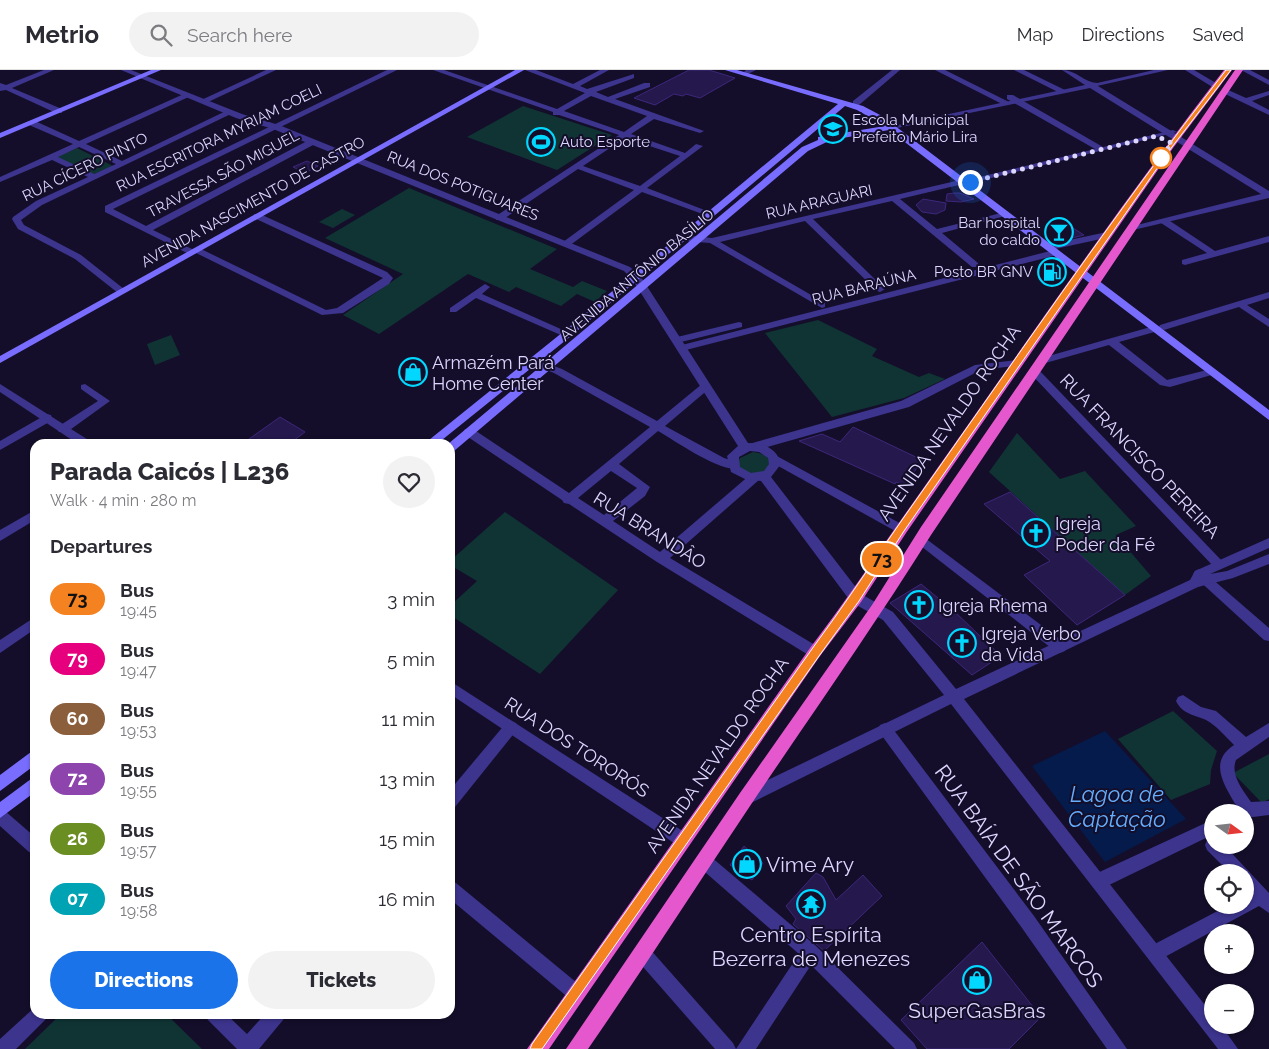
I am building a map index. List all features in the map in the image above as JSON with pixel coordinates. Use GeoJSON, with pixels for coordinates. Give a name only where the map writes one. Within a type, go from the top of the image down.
{"type":"FeatureCollection","features":[{"type":"Feature","properties":{"kind":"highway","name":"AVENIDA NEVALDO ROCHA"},"geometry":{"type":"LineString","coordinates":[[537,1049],[815,652],[856,598],[901,529],[1173,136],[1217,86],[1228,70]]}},
{"type":"Feature","properties":{"kind":"highway"},"geometry":{"type":"LineString","coordinates":[[576,1049],[644,954],[746,798],[877,609],[921,540],[1239,70]]}},
{"type":"Feature","properties":{"kind":"main road"},"geometry":{"type":"LineString","coordinates":[[0,136],[157,70]]}},
{"type":"Feature","properties":{"kind":"main road","name":"AVENIDA NASCIMENTO DE CASTRO"},"geometry":{"type":"LineString","coordinates":[[0,360],[480,90],[520,70]]}},
{"type":"Feature","properties":{"kind":"main road"},"geometry":{"type":"LineString","coordinates":[[729,70],[746,72],[875,111],[889,125],[1002,214],[1269,406]]}},
{"type":"Feature","properties":{"kind":"main road"},"geometry":{"type":"LineString","coordinates":[[849,103],[865,110],[889,125],[970,182],[1052,249]]}},
{"type":"Feature","properties":{"kind":"main road","name":"AVENIDA ANTÔNIO BASÍLIO"},"geometry":{"type":"LineString","coordinates":[[434,439],[567,334],[797,142],[849,103]]}},
{"type":"Feature","properties":{"kind":"main road"},"geometry":{"type":"LineString","coordinates":[[797,142],[828,138],[889,125]]}},
{"type":"Feature","properties":{"kind":"main road","name":"AVENIDA ANTÔNIO BASÍLIO"},"geometry":{"type":"LineString","coordinates":[[455,444],[805,149],[828,138]]}},
{"type":"Feature","properties":{"kind":"main road"},"geometry":{"type":"LineString","coordinates":[[1159,328],[1211,372],[1269,416]]}},
{"type":"Feature","properties":{"kind":"main road"},"geometry":{"type":"LineString","coordinates":[[0,784],[30,760]]}},
{"type":"Feature","properties":{"kind":"main road"},"geometry":{"type":"LineString","coordinates":[[0,811],[30,788]]}},
{"type":"Feature","properties":{"kind":"street"},"geometry":{"type":"LineString","coordinates":[[2,87],[50,70]]}},
{"type":"Feature","properties":{"kind":"street","name":"RUA DOS POTIGUARES"},"geometry":{"type":"LineString","coordinates":[[125,70],[231,112],[276,127],[566,244],[627,269],[636,277]]}},
{"type":"Feature","properties":{"kind":"street"},"geometry":{"type":"LineString","coordinates":[[203,101],[272,70]]}},
{"type":"Feature","properties":{"kind":"street","name":"RUA ESCRITORA MYRIAM COELI"},"geometry":{"type":"LineString","coordinates":[[146,230],[109,212],[107,209],[393,70]]}},
{"type":"Feature","properties":{"kind":"street"},"geometry":{"type":"LineString","coordinates":[[437,70],[480,90],[624,134],[686,156]]}},
{"type":"Feature","properties":{"kind":"street"},"geometry":{"type":"LineString","coordinates":[[529,70],[653,116],[700,131]]}},
{"type":"Feature","properties":{"kind":"street"},"geometry":{"type":"LineString","coordinates":[[576,86],[605,70]]}},
{"type":"Feature","properties":{"kind":"street","name":"AVENIDA ANTÔNIO BASÍLIO"},"geometry":{"type":"LineString","coordinates":[[849,103],[886,70]]}},
{"type":"Feature","properties":{"kind":"street","name":"AVENIDA ANTÔNIO BASÍLIO"},"geometry":{"type":"LineString","coordinates":[[849,103],[896,70]]}},
{"type":"Feature","properties":{"kind":"street"},"geometry":{"type":"LineString","coordinates":[[939,70],[1009,100],[1101,148]]}},
{"type":"Feature","properties":{"kind":"street"},"geometry":{"type":"LineString","coordinates":[[1018,70],[1060,89]]}},
{"type":"Feature","properties":{"kind":"street"},"geometry":{"type":"LineString","coordinates":[[1091,83],[1145,70]]}},
{"type":"Feature","properties":{"kind":"street"},"geometry":{"type":"LineString","coordinates":[[889,125],[1060,89],[1164,70]]}},
{"type":"Feature","properties":{"kind":"street"},"geometry":{"type":"LineString","coordinates":[[1189,70],[1217,86]]}},
{"type":"Feature","properties":{"kind":"street"},"geometry":{"type":"LineString","coordinates":[[1244,70],[1269,82]]}},
{"type":"Feature","properties":{"kind":"street"},"geometry":{"type":"LineString","coordinates":[[1071,71],[1173,136],[1269,193]]}},
{"type":"Feature","properties":{"kind":"street"},"geometry":{"type":"LineString","coordinates":[[556,113],[590,92],[631,76]]}},
{"type":"Feature","properties":{"kind":"street"},"geometry":{"type":"LineString","coordinates":[[610,99],[646,85]]}},
{"type":"Feature","properties":{"kind":"street"},"geometry":{"type":"LineString","coordinates":[[2,87],[60,111]]}},
{"type":"Feature","properties":{"kind":"street"},"geometry":{"type":"LineString","coordinates":[[1226,91],[1269,114]]}},
{"type":"Feature","properties":{"kind":"street"},"geometry":{"type":"LineString","coordinates":[[1246,101],[1269,93]]}},
{"type":"Feature","properties":{"kind":"street"},"geometry":{"type":"LineString","coordinates":[[0,180],[189,95]]}},
{"type":"Feature","properties":{"kind":"street","name":"RUA CÍCERO PINTO"},"geometry":{"type":"LineString","coordinates":[[121,291],[78,257],[15,221],[32,206],[231,112]]}},
{"type":"Feature","properties":{"kind":"street"},"geometry":{"type":"LineString","coordinates":[[499,218],[653,116]]}},
{"type":"Feature","properties":{"kind":"street"},"geometry":{"type":"LineString","coordinates":[[32,123],[120,164]]}},
{"type":"Feature","properties":{"kind":"street"},"geometry":{"type":"LineString","coordinates":[[970,182],[1101,148],[1156,136],[1173,136]]}},
{"type":"Feature","properties":{"kind":"street","name":"TRAVESSA SÃO MIGUEL"},"geometry":{"type":"LineString","coordinates":[[146,230],[312,142]]}},
{"type":"Feature","properties":{"kind":"street"},"geometry":{"type":"LineString","coordinates":[[566,244],[699,146]]}},
{"type":"Feature","properties":{"kind":"street"},"geometry":{"type":"LineString","coordinates":[[52,157],[93,176]]}},
{"type":"Feature","properties":{"kind":"street"},"geometry":{"type":"LineString","coordinates":[[576,166],[711,214]]}},
{"type":"Feature","properties":{"kind":"street","name":"RUA ARAGUARI"},"geometry":{"type":"LineString","coordinates":[[684,238],[695,241],[712,241],[960,182]]}},
{"type":"Feature","properties":{"kind":"street"},"geometry":{"type":"LineString","coordinates":[[1132,229],[1269,193]]}},
{"type":"Feature","properties":{"kind":"street"},"geometry":{"type":"LineString","coordinates":[[894,199],[975,266]]}},
{"type":"Feature","properties":{"kind":"street"},"geometry":{"type":"LineString","coordinates":[[934,232],[1002,214]]}},
{"type":"Feature","properties":{"kind":"street"},"geometry":{"type":"LineString","coordinates":[[146,230],[322,313],[340,312],[383,286],[386,282],[386,276],[257,216]]}},
{"type":"Feature","properties":{"kind":"street"},"geometry":{"type":"LineString","coordinates":[[808,219],[880,289]]}},
{"type":"Feature","properties":{"kind":"street"},"geometry":{"type":"LineString","coordinates":[[1164,221],[1214,254]]}},
{"type":"Feature","properties":{"kind":"street","name":"RUA BARAÚNA"},"geometry":{"type":"LineString","coordinates":[[679,344],[1106,235]]}},
{"type":"Feature","properties":{"kind":"street"},"geometry":{"type":"LineString","coordinates":[[1185,262],[1269,239]]}},
{"type":"Feature","properties":{"kind":"street"},"geometry":{"type":"LineString","coordinates":[[712,241],[822,305]]}},
{"type":"Feature","properties":{"kind":"street","name":"RUA BARAÚNA"},"geometry":{"type":"LineString","coordinates":[[679,344],[880,289],[930,281],[975,266],[1052,249]]}},
{"type":"Feature","properties":{"kind":"street"},"geometry":{"type":"LineString","coordinates":[[636,277],[706,386],[749,448],[767,451],[775,459],[901,529]]}},
{"type":"Feature","properties":{"kind":"street"},"geometry":{"type":"LineString","coordinates":[[453,310],[485,287]]}},
{"type":"Feature","properties":{"kind":"street"},"geometry":{"type":"LineString","coordinates":[[475,294],[567,334]]}},
{"type":"Feature","properties":{"kind":"street"},"geometry":{"type":"LineString","coordinates":[[1038,366],[1269,295]]}},
{"type":"Feature","properties":{"kind":"street"},"geometry":{"type":"LineString","coordinates":[[1240,304],[1269,324]]}},
{"type":"Feature","properties":{"kind":"street"},"geometry":{"type":"LineString","coordinates":[[1112,342],[1160,380],[1167,383],[1211,372]]}},
{"type":"Feature","properties":{"kind":"street"},"geometry":{"type":"LineString","coordinates":[[530,364],[546,366],[720,461],[733,464]]}},
{"type":"Feature","properties":{"kind":"street"},"geometry":{"type":"LineString","coordinates":[[1017,364],[979,368],[905,404],[749,448],[733,456],[733,464],[739,472],[760,477],[856,598],[888,616],[1099,881],[1229,1049]]}},
{"type":"Feature","properties":{"kind":"street","name":"RUA FRANCISCO PEREIRA"},"geometry":{"type":"LineString","coordinates":[[1038,366],[1220,565]]}},
{"type":"Feature","properties":{"kind":"street"},"geometry":{"type":"LineString","coordinates":[[568,500],[706,386]]}},
{"type":"Feature","properties":{"kind":"street"},"geometry":{"type":"LineString","coordinates":[[0,387],[78,439]]}},
{"type":"Feature","properties":{"kind":"street"},"geometry":{"type":"LineString","coordinates":[[63,429],[105,401],[85,387]]}},
{"type":"Feature","properties":{"kind":"street"},"geometry":{"type":"LineString","coordinates":[[0,446],[47,418]]}},
{"type":"Feature","properties":{"kind":"street","name":"RUA BRANDÂO"},"geometry":{"type":"LineString","coordinates":[[469,432],[568,500],[661,560],[815,652]]}},
{"type":"Feature","properties":{"kind":"street"},"geometry":{"type":"LineString","coordinates":[[661,560],[760,477],[774,469],[775,459]]}},
{"type":"Feature","properties":{"kind":"street"},"geometry":{"type":"LineString","coordinates":[[604,522],[644,490],[643,485],[611,465]]}},
{"type":"Feature","properties":{"kind":"street"},"geometry":{"type":"LineString","coordinates":[[0,536],[30,517]]}},
{"type":"Feature","properties":{"kind":"street"},"geometry":{"type":"LineString","coordinates":[[921,540],[1060,647]]}},
{"type":"Feature","properties":{"kind":"street"},"geometry":{"type":"LineString","coordinates":[[1201,580],[1220,565],[1269,543]]}},
{"type":"Feature","properties":{"kind":"street"},"geometry":{"type":"LineString","coordinates":[[746,798],[886,729],[1201,580],[1269,559]]}},
{"type":"Feature","properties":{"kind":"street"},"geometry":{"type":"LineString","coordinates":[[1201,580],[1269,636]]}},
{"type":"Feature","properties":{"kind":"street"},"geometry":{"type":"LineString","coordinates":[[0,647],[30,626]]}},
{"type":"Feature","properties":{"kind":"street","name":"RUA DOS TORORÓS"},"geometry":{"type":"LineString","coordinates":[[455,690],[683,840]]}},
{"type":"Feature","properties":{"kind":"street"},"geometry":{"type":"LineString","coordinates":[[1183,702],[1197,712],[1211,715],[1245,745]]}},
{"type":"Feature","properties":{"kind":"street"},"geometry":{"type":"LineString","coordinates":[[455,796],[511,727]]}},
{"type":"Feature","properties":{"kind":"street","name":"RUA BAÍA DE SÃO MARCOS"},"geometry":{"type":"LineString","coordinates":[[886,729],[1028,922],[1118,1049]]}},
{"type":"Feature","properties":{"kind":"street"},"geometry":{"type":"LineString","coordinates":[[1241,804],[1226,766],[1229,758],[1269,730]]}},
{"type":"Feature","properties":{"kind":"street"},"geometry":{"type":"LineString","coordinates":[[1254,810],[1268,809]]}},
{"type":"Feature","properties":{"kind":"street"},"geometry":{"type":"LineString","coordinates":[[0,816],[30,843]]}},
{"type":"Feature","properties":{"kind":"street"},"geometry":{"type":"LineString","coordinates":[[1099,881],[1204,830]]}},
{"type":"Feature","properties":{"kind":"street"},"geometry":{"type":"LineString","coordinates":[[1222,854],[1231,864]]}},
{"type":"Feature","properties":{"kind":"street"},"geometry":{"type":"LineString","coordinates":[[704,861],[810,952],[908,1049]]}},
{"type":"Feature","properties":{"kind":"street"},"geometry":{"type":"LineString","coordinates":[[455,892],[576,993]]}},
{"type":"Feature","properties":{"kind":"street"},"geometry":{"type":"LineString","coordinates":[[1155,953],[1261,903],[1254,892]]}},
{"type":"Feature","properties":{"kind":"street"},"geometry":{"type":"LineString","coordinates":[[745,1049],[810,952]]}},
{"type":"Feature","properties":{"kind":"street"},"geometry":{"type":"LineString","coordinates":[[644,954],[727,1049]]}},
{"type":"Feature","properties":{"kind":"street"},"geometry":{"type":"LineString","coordinates":[[3,1049],[34,1019]]}},
{"type":"Feature","properties":{"kind":"street"},"geometry":{"type":"LineString","coordinates":[[219,1019],[248,1048],[273,1019]]}},
{"type":"Feature","properties":{"kind":"green space","name":"Auto Esporte"},"geometry":{"type":"Polygon","coordinates":[[[523,106],[612,135],[557,170],[467,137],[523,106]]]}},
{"type":"Feature","properties":{"kind":"green space"},"geometry":{"type":"Polygon","coordinates":[[[77,148],[113,166],[92,175],[56,157],[77,148]]]}},
{"type":"Feature","properties":{"kind":"green space"},"geometry":{"type":"Polygon","coordinates":[[[409,188],[557,249],[530,269],[573,287],[582,281],[607,291],[595,302],[577,294],[561,306],[516,287],[509,292],[468,274],[379,334],[343,315],[403,274],[325,238],[409,188]]]}},
{"type":"Feature","properties":{"kind":"green space"},"geometry":{"type":"Polygon","coordinates":[[[342,209],[355,215],[333,228],[319,222],[342,209]]]}},
{"type":"Feature","properties":{"kind":"green space"},"geometry":{"type":"Polygon","coordinates":[[[818,320],[877,349],[872,356],[919,377],[929,373],[945,379],[904,398],[832,417],[765,333],[818,320]]]}},
{"type":"Feature","properties":{"kind":"green space"},"geometry":{"type":"Polygon","coordinates":[[[171,335],[180,355],[155,365],[147,344],[171,335]]]}},
{"type":"Feature","properties":{"kind":"green space"},"geometry":{"type":"Polygon","coordinates":[[[1017,433],[1060,479],[1085,471],[1136,526],[1116,535],[1151,576],[1125,595],[989,472],[1017,433]]]}},
{"type":"Feature","properties":{"kind":"green space"},"geometry":{"type":"Polygon","coordinates":[[[753,452],[768,458],[771,464],[768,471],[754,475],[740,468],[738,465],[740,458],[753,452]]]}},
{"type":"Feature","properties":{"kind":"green space"},"geometry":{"type":"Polygon","coordinates":[[[505,512],[618,590],[540,674],[455,618],[455,601],[477,581],[455,568],[455,557],[505,512]]]}},
{"type":"Feature","properties":{"kind":"green space"},"geometry":{"type":"Polygon","coordinates":[[[1173,711],[1217,751],[1211,770],[1210,784],[1171,800],[1118,739],[1173,711]]]}},
{"type":"Feature","properties":{"kind":"green space"},"geometry":{"type":"Polygon","coordinates":[[[1269,754],[1269,799],[1262,803],[1233,773],[1269,754]]]}},
{"type":"Feature","properties":{"kind":"green space"},"geometry":{"type":"Polygon","coordinates":[[[56,1019],[171,1019],[202,1049],[25,1049],[56,1019]]]}},
{"type":"Feature","properties":{"kind":"water","name":"Lagoa de Captação"},"geometry":{"type":"Polygon","coordinates":[[[1105,731],[1186,819],[1105,862],[1032,766],[1105,731]]]}},
{"type":"Feature","properties":{"kind":"building"},"geometry":{"type":"Polygon","coordinates":[[[689,70],[709,70],[735,78],[700,98],[686,94],[683,96],[674,94],[655,105],[634,98],[689,70]]]}},
{"type":"Feature","properties":{"kind":"building"},"geometry":{"type":"Polygon","coordinates":[[[307,161],[318,166],[305,173],[293,167],[307,161]]]}},
{"type":"Feature","properties":{"kind":"building"},"geometry":{"type":"Polygon","coordinates":[[[960,193],[974,199],[961,202],[946,201],[947,194],[960,193]]]}},
{"type":"Feature","properties":{"kind":"building"},"geometry":{"type":"Polygon","coordinates":[[[923,199],[946,203],[945,210],[936,214],[922,212],[916,205],[923,199]]]}},
{"type":"Feature","properties":{"kind":"building"},"geometry":{"type":"Polygon","coordinates":[[[1065,223],[1084,235],[1052,243],[1050,241],[1057,235],[1048,229],[1065,223]]]}},
{"type":"Feature","properties":{"kind":"building"},"geometry":{"type":"Polygon","coordinates":[[[280,417],[305,432],[296,439],[249,439],[280,417]]]}},
{"type":"Feature","properties":{"kind":"building"},"geometry":{"type":"Polygon","coordinates":[[[853,427],[922,460],[905,486],[896,482],[895,484],[799,441],[822,434],[840,442],[853,427]]]}},
{"type":"Feature","properties":{"kind":"building","name":"Igreja Poder da Fé"},"geometry":{"type":"Polygon","coordinates":[[[1010,492],[1125,595],[1077,625],[1024,575],[1050,561],[984,504],[1010,492]]]}},
{"type":"Feature","properties":{"kind":"building"},"geometry":{"type":"Polygon","coordinates":[[[921,584],[955,612],[1001,656],[972,675],[890,603],[921,584]]]}},
{"type":"Feature","properties":{"kind":"building","name":"Vime Ary"},"geometry":{"type":"Polygon","coordinates":[[[744,846],[763,863],[752,880],[730,865],[744,846]]]}},
{"type":"Feature","properties":{"kind":"building"},"geometry":{"type":"Polygon","coordinates":[[[816,873],[823,877],[836,900],[863,875],[882,896],[824,951],[793,924],[796,919],[786,906],[816,873]]]}},
{"type":"Feature","properties":{"kind":"building","name":"SuperGasBras"},"geometry":{"type":"Polygon","coordinates":[[[982,942],[1041,1017],[1009,1049],[927,1049],[901,1020],[982,942]]]}},
{"type":"Feature","properties":{"kind":"bus line","name":"73"},"geometry":{"type":"LineString","coordinates":[[537,1049],[815,652],[856,598],[901,529],[1175,138],[1228,70]]}},
{"type":"Feature","properties":{"kind":"place","name":"Escola Municipal Prefeito Mário Lira"},"geometry":{"type":"Point","coordinates":[833,129]}},
{"type":"Feature","properties":{"kind":"place","name":"Auto Esporte"},"geometry":{"type":"Point","coordinates":[541,142]}},
{"type":"Feature","properties":{"kind":"place","name":"Bar hospital do caldo"},"geometry":{"type":"Point","coordinates":[1059,232]}},
{"type":"Feature","properties":{"kind":"place","name":"Posto BR GNV"},"geometry":{"type":"Point","coordinates":[1052,272]}},
{"type":"Feature","properties":{"kind":"place","name":"Armazém Pará Home Center"},"geometry":{"type":"Point","coordinates":[413,372]}},
{"type":"Feature","properties":{"kind":"place","name":"Igreja Poder da Fé"},"geometry":{"type":"Point","coordinates":[1036,533]}},
{"type":"Feature","properties":{"kind":"place","name":"Igreja Rhema"},"geometry":{"type":"Point","coordinates":[919,605]}},
{"type":"Feature","properties":{"kind":"place","name":"Igreja Verbo da Vida"},"geometry":{"type":"Point","coordinates":[962,643]}},
{"type":"Feature","properties":{"kind":"place","name":"Vime Ary"},"geometry":{"type":"Point","coordinates":[747,864]}},
{"type":"Feature","properties":{"kind":"place","name":"Centro Espírita Bezerra de Menezes"},"geometry":{"type":"Point","coordinates":[811,904]}},
{"type":"Feature","properties":{"kind":"place","name":"SuperGasBras"},"geometry":{"type":"Point","coordinates":[977,980]}},
{"type":"Feature","properties":{"kind":"route"},"geometry":{"type":"LineString","coordinates":[[970,182],[1101,148],[1156,136],[1172,143],[1161,158]]}}]}
